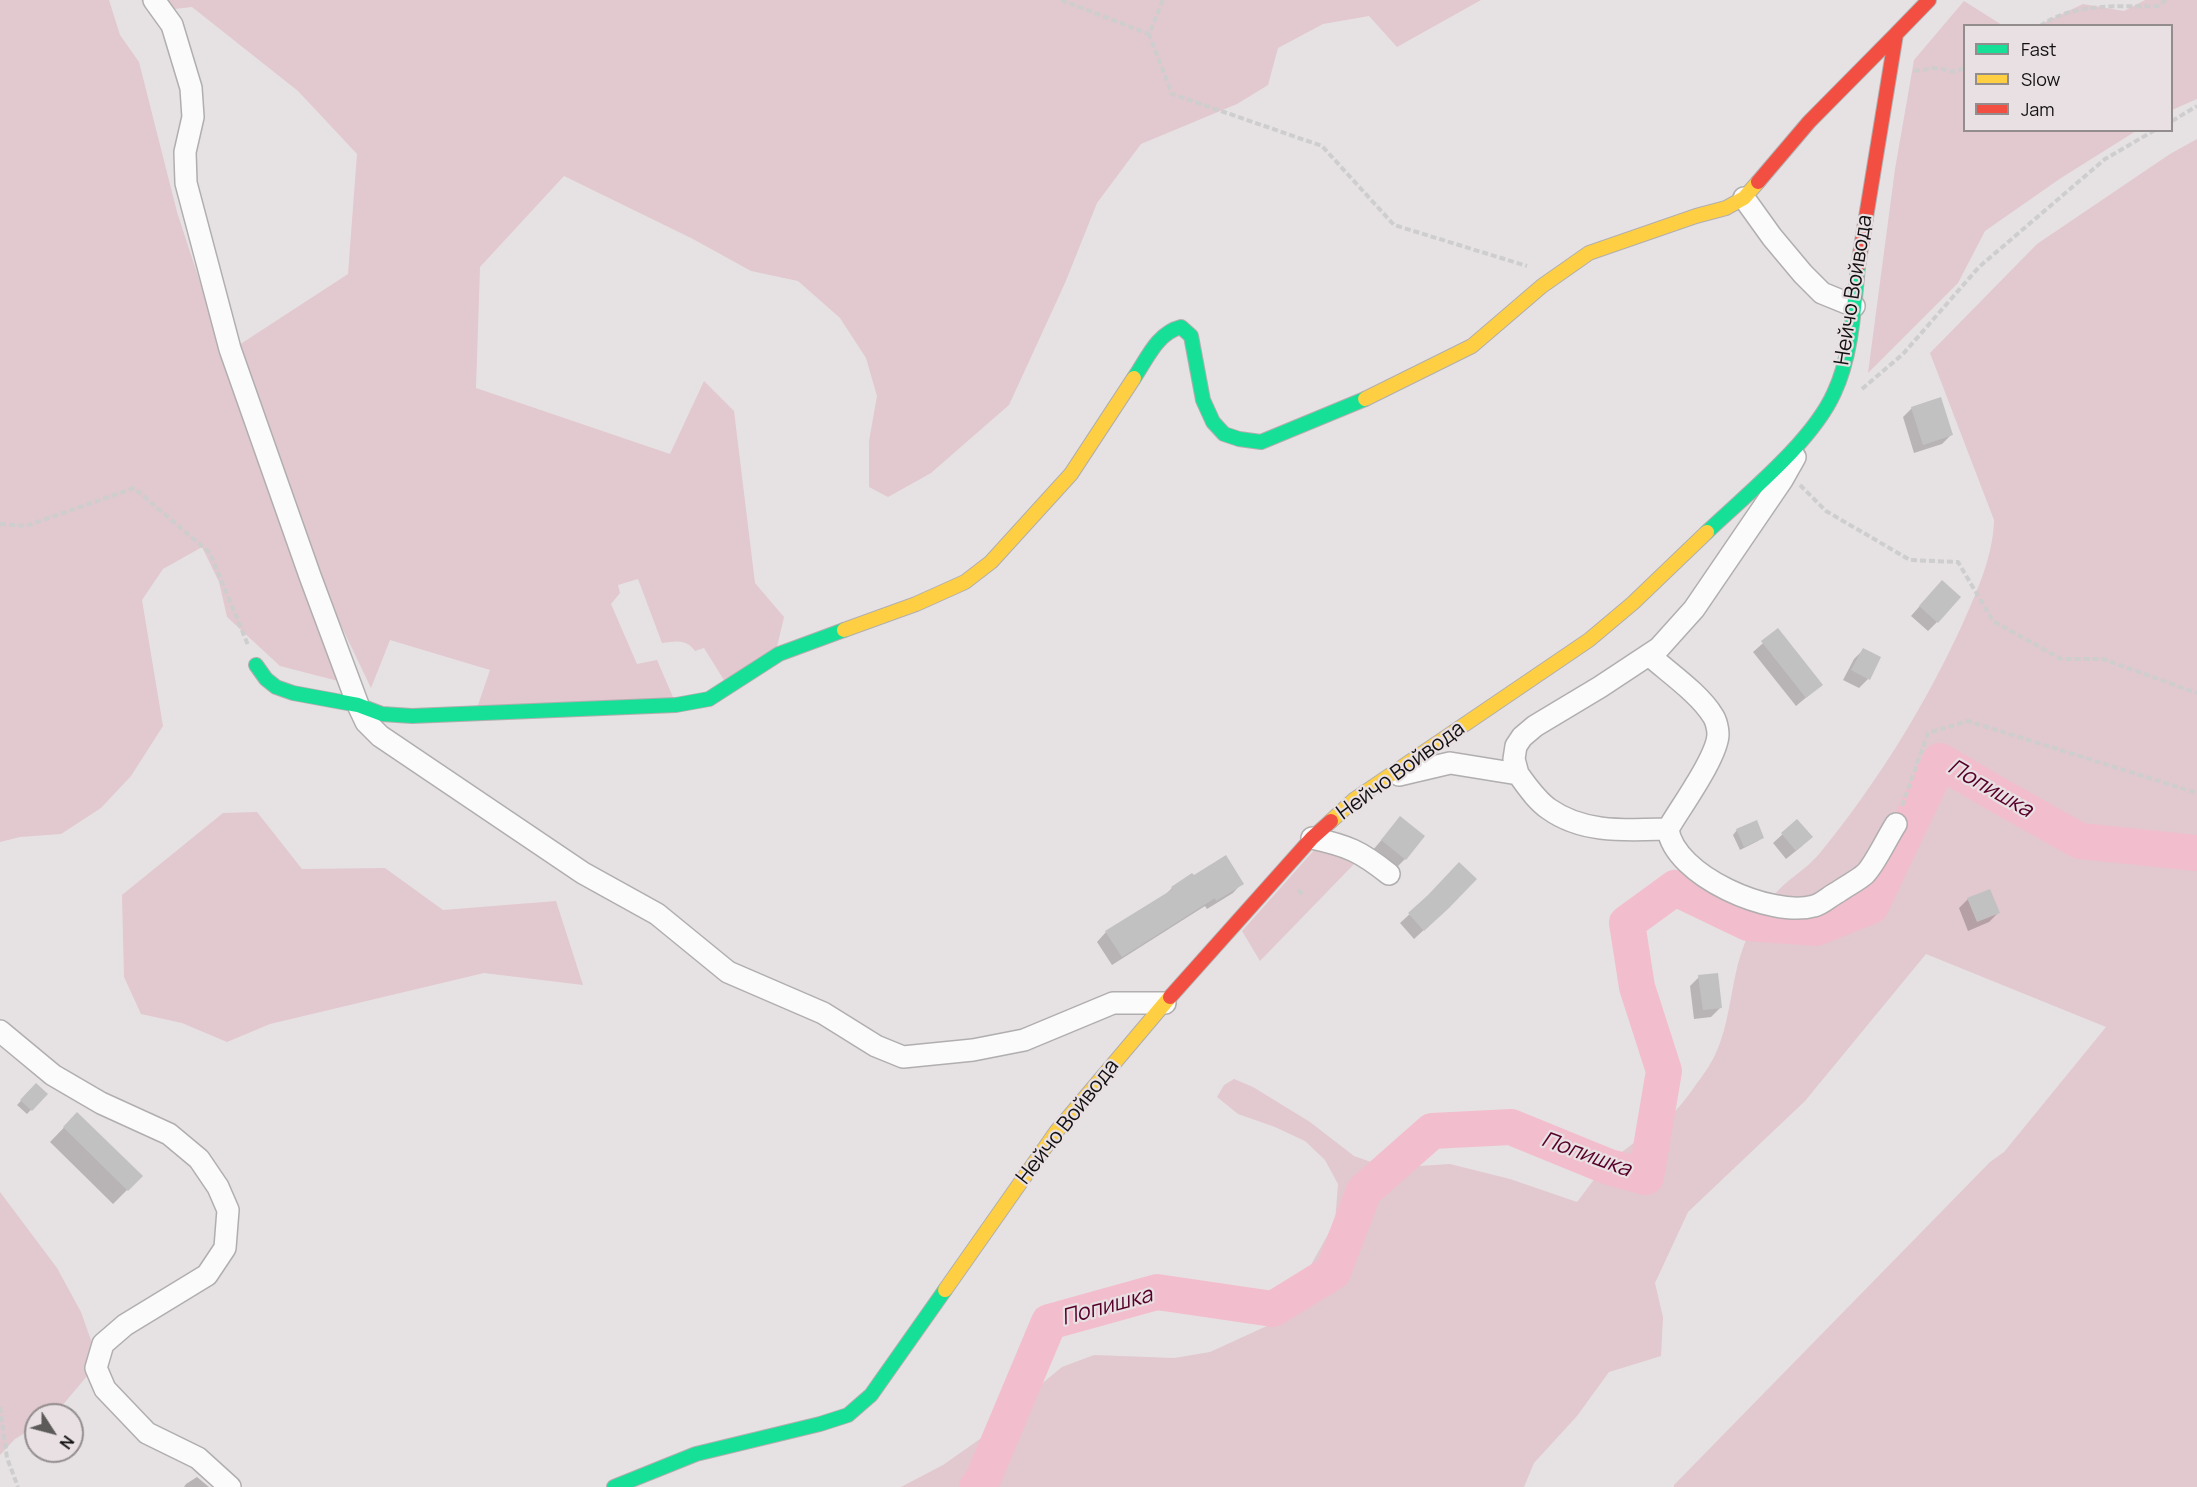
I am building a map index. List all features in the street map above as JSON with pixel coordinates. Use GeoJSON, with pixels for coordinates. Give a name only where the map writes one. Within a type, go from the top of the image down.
{"type":"FeatureCollection","features":[{"type":"Feature","properties":{"kind":"street"},"geometry":{"type":"LineString","coordinates":[[154,0],[172,25],[191,88],[193,117],[185,152],[186,183],[230,349],[358,705],[366,722],[380,736],[583,873],[657,914],[728,972],[823,1013],[876,1046],[903,1057],[974,1050],[1024,1040],[1113,1003],[1165,1003]]}},
{"type":"Feature","properties":{"kind":"street"},"geometry":{"type":"LineString","coordinates":[[256,665],[266,679],[276,687],[293,693],[358,705],[382,714],[412,716],[676,705],[708,699],[732,686],[779,654],[916,604],[965,582],[991,562],[1071,474],[1160,339],[1170,330],[1181,327],[1191,336],[1203,400],[1213,422],[1224,434],[1261,442],[1359,402],[1472,346],[1557,275],[1589,253],[1726,208],[1744,198],[1809,122],[1929,0]]}},
{"type":"Feature","properties":{"kind":"street","name":"Нейчо Войвода"},"geometry":{"type":"LineString","coordinates":[[614,1487],[696,1454],[848,1415],[872,1395],[1056,1132],[1165,1003],[1312,838],[1355,799],[1589,640],[1633,603],[1805,438],[1834,394],[1844,365],[1854,306],[1859,254],[1896,34]]}},
{"type":"Feature","properties":{"kind":"street"},"geometry":{"type":"LineString","coordinates":[[1744,198],[1772,237],[1822,293],[1854,306]]}},
{"type":"Feature","properties":{"kind":"street"},"geometry":{"type":"LineString","coordinates":[[1668,829],[1590,828],[1566,819],[1541,802],[1518,774],[1514,759],[1516,746],[1522,737],[1535,726],[1659,648],[1694,609],[1787,472],[1805,438]]}},
{"type":"Feature","properties":{"kind":"street"},"geometry":{"type":"LineString","coordinates":[[1649,655],[1702,702],[1714,717],[1718,734],[1715,747],[1688,798],[1668,829],[1669,838],[1681,856],[1703,875],[1731,892],[1762,903],[1796,909],[1816,906],[1866,874],[1896,824]]}},
{"type":"Feature","properties":{"kind":"street"},"geometry":{"type":"LineString","coordinates":[[1384,779],[1450,763],[1518,774]]}},
{"type":"Feature","properties":{"kind":"street"},"geometry":{"type":"LineString","coordinates":[[1312,838],[1340,845],[1365,855],[1389,874]]}},
{"type":"Feature","properties":{"kind":"street"},"geometry":{"type":"LineString","coordinates":[[0,1031],[53,1075],[101,1103],[169,1134],[199,1159],[218,1187],[228,1210],[225,1248],[207,1275],[125,1324],[103,1344],[96,1368],[105,1389],[147,1433],[198,1458],[230,1487]]}},
{"type":"Feature","properties":{"kind":"path"},"geometry":{"type":"LineString","coordinates":[[1061,0],[1149,34]]}},
{"type":"Feature","properties":{"kind":"path"},"geometry":{"type":"LineString","coordinates":[[1163,0],[1149,34],[1172,94],[1322,146],[1394,225],[1557,275]]}},
{"type":"Feature","properties":{"kind":"path"},"geometry":{"type":"LineString","coordinates":[[2043,24],[2050,19],[2092,6],[2158,6],[2166,0]]}},
{"type":"Feature","properties":{"kind":"path"},"geometry":{"type":"LineString","coordinates":[[1891,65],[1923,72],[1934,68],[1950,72],[1963,69]]}},
{"type":"Feature","properties":{"kind":"path"},"geometry":{"type":"LineString","coordinates":[[2173,120],[2197,106]]}},
{"type":"Feature","properties":{"kind":"path"},"geometry":{"type":"LineString","coordinates":[[1858,392],[1903,354],[1979,267],[2105,159],[2151,132]]}},
{"type":"Feature","properties":{"kind":"path"},"geometry":{"type":"LineString","coordinates":[[1787,472],[1826,510],[1910,560],[1958,562],[1994,621],[2061,659],[2103,659],[2197,693]]}},
{"type":"Feature","properties":{"kind":"path"},"geometry":{"type":"LineString","coordinates":[[0,524],[26,526],[134,488],[210,553],[256,665]]}},
{"type":"Feature","properties":{"kind":"path"},"geometry":{"type":"LineString","coordinates":[[1896,824],[1928,733],[1968,721],[2197,793]]}},
{"type":"Feature","properties":{"kind":"path"},"geometry":{"type":"LineString","coordinates":[[0,1407],[6,1458],[18,1487]]}},
{"type":"Feature","properties":{"kind":"shaded area"},"geometry":{"type":"Polygon","coordinates":[[[0,0],[109,0],[120,35],[139,62],[177,212],[217,334],[342,682],[280,666],[227,617],[219,582],[202,547],[163,569],[142,600],[163,726],[131,776],[101,808],[61,834],[20,837],[0,842],[0,0]]]}},
{"type":"Feature","properties":{"kind":"shaded area"},"geometry":{"type":"Polygon","coordinates":[[[141,0],[1481,0],[1397,47],[1369,16],[1323,24],[1278,48],[1268,85],[1237,104],[1141,144],[1097,203],[1065,283],[1009,405],[931,473],[888,497],[869,487],[869,441],[877,396],[866,358],[840,318],[798,281],[751,271],[693,239],[564,176],[480,267],[476,388],[670,454],[704,381],[734,411],[755,583],[784,617],[776,651],[727,685],[704,648],[695,651],[688,644],[676,641],[662,643],[638,579],[618,585],[620,593],[611,604],[637,664],[657,660],[676,704],[477,708],[490,670],[390,640],[371,688],[336,615],[239,345],[348,274],[357,154],[298,91],[192,7],[149,12],[141,0]]]}},
{"type":"Feature","properties":{"kind":"shaded area"},"geometry":{"type":"Polygon","coordinates":[[[2145,0],[2197,0],[2197,99],[2173,110],[2173,24],[2041,24],[2083,4],[2124,11],[2145,0]]]}},
{"type":"Feature","properties":{"kind":"shaded area"},"geometry":{"type":"Polygon","coordinates":[[[1964,1],[2000,24],[1963,24],[1963,132],[2134,132],[2061,178],[1985,231],[1958,283],[1868,373],[1895,169],[1914,60],[1964,1]]]}},
{"type":"Feature","properties":{"kind":"shaded area"},"geometry":{"type":"Polygon","coordinates":[[[2197,139],[2197,1487],[1674,1487],[1990,1162],[2004,1152],[2106,1027],[1926,954],[1805,1101],[1688,1212],[1655,1283],[1663,1317],[1661,1356],[1609,1372],[1577,1416],[1534,1463],[1524,1487],[901,1487],[943,1465],[980,1439],[1010,1410],[1062,1367],[1094,1355],[1174,1358],[1210,1352],[1280,1320],[1335,1222],[1338,1184],[1325,1160],[1305,1141],[1238,1114],[1217,1097],[1224,1085],[1234,1079],[1253,1087],[1310,1122],[1354,1156],[1388,1168],[1450,1164],[1510,1179],[1577,1202],[1605,1167],[1676,1110],[1714,1058],[1726,1022],[1743,947],[1758,917],[1781,888],[1820,853],[1861,799],[1899,743],[1948,654],[1974,599],[1983,573],[1991,547],[1994,520],[1930,353],[2037,244],[2170,154],[2197,139]]]}},
{"type":"Feature","properties":{"kind":"shaded area"},"geometry":{"type":"Polygon","coordinates":[[[257,812],[302,869],[385,868],[443,910],[556,901],[583,985],[484,973],[270,1024],[227,1042],[182,1023],[141,1014],[124,977],[122,895],[223,813],[257,812]]]}},
{"type":"Feature","properties":{"kind":"shaded area"},"geometry":{"type":"Polygon","coordinates":[[[1316,848],[1358,860],[1260,961],[1242,931],[1316,848]]]}},
{"type":"Feature","properties":{"kind":"shaded area"},"geometry":{"type":"Polygon","coordinates":[[[0,1192],[57,1268],[81,1312],[92,1343],[87,1376],[64,1403],[24,1403],[24,1433],[15,1439],[0,1455],[0,1192]]]}},
{"type":"Feature","properties":{"kind":"building"},"geometry":{"type":"Polygon","coordinates":[[[1941,397],[1953,435],[1923,445],[1911,407],[1941,397]]]}},
{"type":"Feature","properties":{"kind":"building"},"geometry":{"type":"Polygon","coordinates":[[[1942,580],[1961,597],[1938,623],[1919,606],[1942,580]]]}},
{"type":"Feature","properties":{"kind":"building"},"geometry":{"type":"Polygon","coordinates":[[[1778,628],[1823,685],[1806,698],[1761,641],[1778,628]]]}},
{"type":"Feature","properties":{"kind":"building"},"geometry":{"type":"Polygon","coordinates":[[[1863,648],[1881,657],[1870,680],[1851,670],[1863,648]]]}},
{"type":"Feature","properties":{"kind":"building"},"geometry":{"type":"Polygon","coordinates":[[[1400,816],[1425,836],[1406,860],[1381,840],[1400,816]]]}},
{"type":"Feature","properties":{"kind":"building"},"geometry":{"type":"Polygon","coordinates":[[[1797,819],[1813,837],[1796,851],[1781,833],[1797,819]]]}},
{"type":"Feature","properties":{"kind":"building"},"geometry":{"type":"Polygon","coordinates":[[[1757,820],[1764,838],[1744,847],[1736,829],[1757,820]]]}},
{"type":"Feature","properties":{"kind":"building"},"geometry":{"type":"Polygon","coordinates":[[[1226,855],[1244,884],[1216,901],[1215,898],[1122,957],[1105,931],[1173,889],[1171,887],[1192,873],[1194,875],[1226,855]]]}},
{"type":"Feature","properties":{"kind":"building"},"geometry":{"type":"Polygon","coordinates":[[[1459,862],[1477,879],[1424,931],[1408,913],[1459,862]]]}},
{"type":"Feature","properties":{"kind":"building"},"geometry":{"type":"Polygon","coordinates":[[[1990,889],[2000,913],[1977,922],[1967,898],[1990,889]]]}},
{"type":"Feature","properties":{"kind":"building"},"geometry":{"type":"Polygon","coordinates":[[[1718,973],[1722,1008],[1703,1010],[1698,975],[1718,973]]]}},
{"type":"Feature","properties":{"kind":"building"},"geometry":{"type":"Polygon","coordinates":[[[36,1083],[48,1094],[32,1111],[20,1100],[36,1083]]]}},
{"type":"Feature","properties":{"kind":"building"},"geometry":{"type":"Polygon","coordinates":[[[77,1112],[143,1176],[128,1191],[63,1127],[77,1112]]]}},
{"type":"Feature","properties":{"kind":"waterway","name":"Попишка"},"geometry":{"type":"LineString","coordinates":[[977,1487],[983,1479],[1049,1322],[1157,1292],[1273,1309],[1333,1272],[1364,1191],[1432,1131],[1511,1127],[1609,1167],[1646,1177],[1664,1071],[1637,987],[1627,923],[1675,888],[1748,923],[1816,928],[1871,906],[1940,761],[2080,841],[2197,853]]}},
{"type":"Feature","properties":{"kind":"traffic: fast"},"geometry":{"type":"LineString","coordinates":[[1707,532],[1777,467],[1824,411],[1834,393],[1845,363],[1858,266]]}},
{"type":"Feature","properties":{"kind":"traffic: fast"},"geometry":{"type":"LineString","coordinates":[[1134,378],[1159,341],[1165,335],[1181,327],[1191,336],[1203,400],[1213,422],[1224,434],[1261,442],[1365,399]]}},
{"type":"Feature","properties":{"kind":"traffic: fast"},"geometry":{"type":"LineString","coordinates":[[256,665],[266,679],[276,687],[293,693],[358,705],[382,714],[412,716],[676,705],[709,699],[779,654],[844,630]]}},
{"type":"Feature","properties":{"kind":"traffic: fast"},"geometry":{"type":"LineString","coordinates":[[614,1487],[696,1454],[848,1415],[871,1395],[945,1290]]}},
{"type":"Feature","properties":{"kind":"traffic: slow"},"geometry":{"type":"LineString","coordinates":[[1365,399],[1472,346],[1542,286],[1589,253],[1726,208],[1744,198],[1758,182]]}},
{"type":"Feature","properties":{"kind":"traffic: slow"},"geometry":{"type":"LineString","coordinates":[[844,630],[916,604],[965,582],[991,562],[1071,474],[1134,378]]}},
{"type":"Feature","properties":{"kind":"traffic: slow"},"geometry":{"type":"LineString","coordinates":[[1331,821],[1355,799],[1589,640],[1633,603],[1707,532]]}},
{"type":"Feature","properties":{"kind":"traffic: slow"},"geometry":{"type":"LineString","coordinates":[[945,1290],[1056,1132],[1170,997]]}},
{"type":"Feature","properties":{"kind":"traffic: jam"},"geometry":{"type":"LineString","coordinates":[[1858,266],[1896,34],[1929,0]]}},
{"type":"Feature","properties":{"kind":"traffic: jam"},"geometry":{"type":"LineString","coordinates":[[1758,182],[1809,122],[1896,34]]}},
{"type":"Feature","properties":{"kind":"traffic: jam"},"geometry":{"type":"LineString","coordinates":[[1170,997],[1312,838],[1331,821]]}}]}
